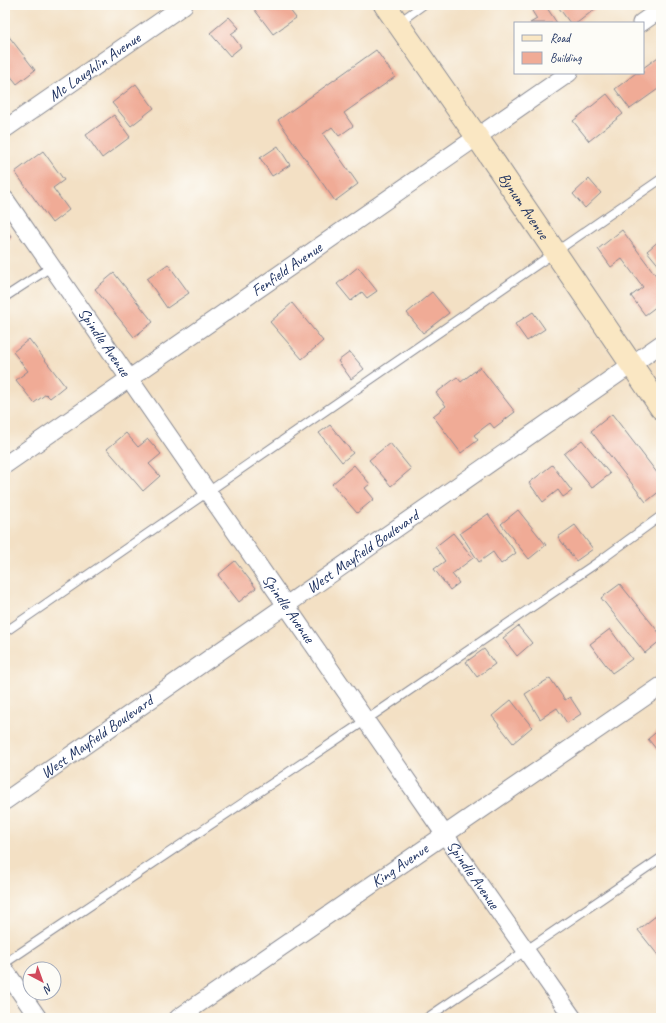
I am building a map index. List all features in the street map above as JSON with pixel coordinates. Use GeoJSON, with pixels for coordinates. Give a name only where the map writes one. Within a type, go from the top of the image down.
{"type":"FeatureCollection","features":[{"type":"Feature","properties":{"kind":"main road","name":"Bynum Avenue"},"geometry":{"type":"LineString","coordinates":[[385,5],[661,408]]}},
{"type":"Feature","properties":{"kind":"street","name":"Mc Laughlin Avenue"},"geometry":{"type":"LineString","coordinates":[[5,129],[184,5]]}},
{"type":"Feature","properties":{"kind":"street"},"geometry":{"type":"LineString","coordinates":[[642,22],[661,9]]}},
{"type":"Feature","properties":{"kind":"street","name":"Fenfield Avenue"},"geometry":{"type":"LineString","coordinates":[[5,465],[568,74]]}},
{"type":"Feature","properties":{"kind":"street","name":"Spindle Avenue"},"geometry":{"type":"LineString","coordinates":[[5,199],[573,1018]]}},
{"type":"Feature","properties":{"kind":"street","name":"West Mayfield Boulevard"},"geometry":{"type":"LineString","coordinates":[[5,801],[661,344]]}},
{"type":"Feature","properties":{"kind":"street","name":"King Avenue"},"geometry":{"type":"LineString","coordinates":[[178,1018],[661,686]]}},
{"type":"Feature","properties":{"kind":"street"},"geometry":{"type":"LineString","coordinates":[[5,970],[38,1018]]}},
{"type":"Feature","properties":{"kind":"lane"},"geometry":{"type":"LineString","coordinates":[[397,23],[424,5]]}},
{"type":"Feature","properties":{"kind":"lane"},"geometry":{"type":"LineString","coordinates":[[5,632],[661,179]]}},
{"type":"Feature","properties":{"kind":"lane"},"geometry":{"type":"LineString","coordinates":[[5,297],[51,267]]}},
{"type":"Feature","properties":{"kind":"lane"},"geometry":{"type":"LineString","coordinates":[[5,964],[598,562],[661,516]]}},
{"type":"Feature","properties":{"kind":"lane"},"geometry":{"type":"LineString","coordinates":[[427,1018],[661,858]]}},
{"type":"Feature","properties":{"kind":"building"},"geometry":{"type":"Polygon","coordinates":[[[251,5],[286,5],[296,18],[273,34],[251,5]]]}},
{"type":"Feature","properties":{"kind":"building"},"geometry":{"type":"Polygon","coordinates":[[[541,5],[545,5],[556,22],[532,22],[537,19],[532,11],[541,5]]]}},
{"type":"Feature","properties":{"kind":"building"},"geometry":{"type":"Polygon","coordinates":[[[562,5],[600,5],[578,22],[569,22],[559,8],[562,5]]]}},
{"type":"Feature","properties":{"kind":"building"},"geometry":{"type":"Polygon","coordinates":[[[229,17],[239,28],[231,34],[241,47],[230,56],[210,33],[229,17]]]}},
{"type":"Feature","properties":{"kind":"building"},"geometry":{"type":"Polygon","coordinates":[[[7,34],[35,70],[17,84],[5,69],[5,36],[7,34]]]}},
{"type":"Feature","properties":{"kind":"building"},"geometry":{"type":"Polygon","coordinates":[[[376,50],[395,77],[344,113],[353,126],[339,136],[332,127],[323,134],[358,184],[335,201],[278,120],[376,50]]]}},
{"type":"Feature","properties":{"kind":"building"},"geometry":{"type":"Polygon","coordinates":[[[661,55],[661,87],[630,109],[615,89],[635,74],[644,74],[644,67],[661,55]]]}},
{"type":"Feature","properties":{"kind":"building"},"geometry":{"type":"Polygon","coordinates":[[[136,84],[154,108],[131,126],[112,103],[136,84]]]}},
{"type":"Feature","properties":{"kind":"building"},"geometry":{"type":"Polygon","coordinates":[[[607,94],[623,114],[589,141],[573,121],[607,94]]]}},
{"type":"Feature","properties":{"kind":"building"},"geometry":{"type":"Polygon","coordinates":[[[114,115],[130,137],[102,158],[86,135],[114,115]]]}},
{"type":"Feature","properties":{"kind":"building"},"geometry":{"type":"Polygon","coordinates":[[[278,146],[290,165],[272,176],[260,158],[278,146]]]}},
{"type":"Feature","properties":{"kind":"building"},"geometry":{"type":"Polygon","coordinates":[[[43,151],[64,180],[53,188],[69,210],[52,223],[15,172],[43,151]]]}},
{"type":"Feature","properties":{"kind":"building"},"geometry":{"type":"Polygon","coordinates":[[[589,179],[601,193],[585,208],[573,194],[589,179]]]}},
{"type":"Feature","properties":{"kind":"building"},"geometry":{"type":"Polygon","coordinates":[[[5,228],[12,237],[5,242],[5,228]]]}},
{"type":"Feature","properties":{"kind":"building"},"geometry":{"type":"Polygon","coordinates":[[[622,230],[661,282],[661,303],[645,315],[631,296],[643,287],[622,259],[611,267],[598,249],[622,230]]]}},
{"type":"Feature","properties":{"kind":"building"},"geometry":{"type":"Polygon","coordinates":[[[661,239],[661,268],[647,251],[661,239]]]}},
{"type":"Feature","properties":{"kind":"building"},"geometry":{"type":"Polygon","coordinates":[[[168,264],[189,293],[167,308],[147,279],[168,264]]]}},
{"type":"Feature","properties":{"kind":"building"},"geometry":{"type":"Polygon","coordinates":[[[358,267],[377,291],[367,298],[362,292],[351,301],[337,284],[358,267]]]}},
{"type":"Feature","properties":{"kind":"building"},"geometry":{"type":"Polygon","coordinates":[[[114,273],[153,322],[134,337],[95,289],[114,273]]]}},
{"type":"Feature","properties":{"kind":"building"},"geometry":{"type":"Polygon","coordinates":[[[432,292],[449,313],[423,333],[407,313],[432,292]]]}},
{"type":"Feature","properties":{"kind":"building"},"geometry":{"type":"Polygon","coordinates":[[[292,303],[323,341],[302,359],[270,322],[292,303]]]}},
{"type":"Feature","properties":{"kind":"building"},"geometry":{"type":"Polygon","coordinates":[[[533,312],[545,329],[527,341],[515,324],[533,312]]]}},
{"type":"Feature","properties":{"kind":"building"},"geometry":{"type":"Polygon","coordinates":[[[29,339],[65,386],[50,398],[46,394],[34,403],[16,380],[28,371],[13,352],[29,339]]]}},
{"type":"Feature","properties":{"kind":"building"},"geometry":{"type":"Polygon","coordinates":[[[350,352],[364,369],[351,379],[338,361],[350,352]]]}},
{"type":"Feature","properties":{"kind":"building"},"geometry":{"type":"Polygon","coordinates":[[[480,367],[515,412],[494,428],[490,423],[474,435],[478,440],[461,453],[433,416],[446,406],[436,393],[457,377],[461,382],[480,367]]]}},
{"type":"Feature","properties":{"kind":"building"},"geometry":{"type":"Polygon","coordinates":[[[612,414],[661,478],[661,490],[646,502],[591,431],[612,414]]]}},
{"type":"Feature","properties":{"kind":"building"},"geometry":{"type":"Polygon","coordinates":[[[330,425],[353,453],[342,462],[319,433],[330,425]]]}},
{"type":"Feature","properties":{"kind":"building"},"geometry":{"type":"Polygon","coordinates":[[[126,433],[138,447],[148,439],[161,454],[149,464],[160,476],[143,491],[107,449],[126,433]]]}},
{"type":"Feature","properties":{"kind":"building"},"geometry":{"type":"Polygon","coordinates":[[[582,440],[610,474],[592,488],[564,454],[582,440]]]}},
{"type":"Feature","properties":{"kind":"building"},"geometry":{"type":"Polygon","coordinates":[[[390,443],[411,469],[391,486],[369,460],[390,443]]]}},
{"type":"Feature","properties":{"kind":"building"},"geometry":{"type":"Polygon","coordinates":[[[354,465],[370,484],[365,488],[374,499],[357,513],[332,484],[354,465]]]}},
{"type":"Feature","properties":{"kind":"building"},"geometry":{"type":"Polygon","coordinates":[[[552,465],[572,491],[563,497],[558,490],[543,502],[529,483],[552,465]]]}},
{"type":"Feature","properties":{"kind":"building"},"geometry":{"type":"Polygon","coordinates":[[[518,510],[546,545],[529,559],[501,524],[518,510]]]}},
{"type":"Feature","properties":{"kind":"building"},"geometry":{"type":"Polygon","coordinates":[[[488,514],[516,553],[501,564],[493,552],[479,562],[460,533],[488,514]]]}},
{"type":"Feature","properties":{"kind":"building"},"geometry":{"type":"Polygon","coordinates":[[[575,525],[593,549],[576,561],[558,537],[575,525]]]}},
{"type":"Feature","properties":{"kind":"building"},"geometry":{"type":"Polygon","coordinates":[[[453,533],[473,558],[452,574],[459,583],[450,590],[434,569],[445,561],[435,547],[453,533]]]}},
{"type":"Feature","properties":{"kind":"building"},"geometry":{"type":"Polygon","coordinates":[[[235,561],[256,588],[239,602],[218,575],[235,561]]]}},
{"type":"Feature","properties":{"kind":"building"},"geometry":{"type":"Polygon","coordinates":[[[620,584],[661,635],[661,640],[645,653],[601,598],[620,584]]]}},
{"type":"Feature","properties":{"kind":"building"},"geometry":{"type":"Polygon","coordinates":[[[518,626],[532,643],[517,656],[503,638],[518,626]]]}},
{"type":"Feature","properties":{"kind":"building"},"geometry":{"type":"Polygon","coordinates":[[[610,629],[632,659],[612,673],[590,644],[610,629]]]}},
{"type":"Feature","properties":{"kind":"building"},"geometry":{"type":"Polygon","coordinates":[[[484,649],[495,664],[477,677],[466,662],[484,649]]]}},
{"type":"Feature","properties":{"kind":"building"},"geometry":{"type":"Polygon","coordinates":[[[550,678],[565,700],[570,697],[581,714],[567,723],[557,708],[540,719],[525,694],[550,678]]]}},
{"type":"Feature","properties":{"kind":"building"},"geometry":{"type":"Polygon","coordinates":[[[511,700],[532,727],[513,743],[492,716],[511,700]]]}},
{"type":"Feature","properties":{"kind":"building"},"geometry":{"type":"Polygon","coordinates":[[[661,728],[661,755],[648,739],[661,728]]]}},
{"type":"Feature","properties":{"kind":"building"},"geometry":{"type":"Polygon","coordinates":[[[661,912],[661,959],[638,930],[661,912]]]}}]}
